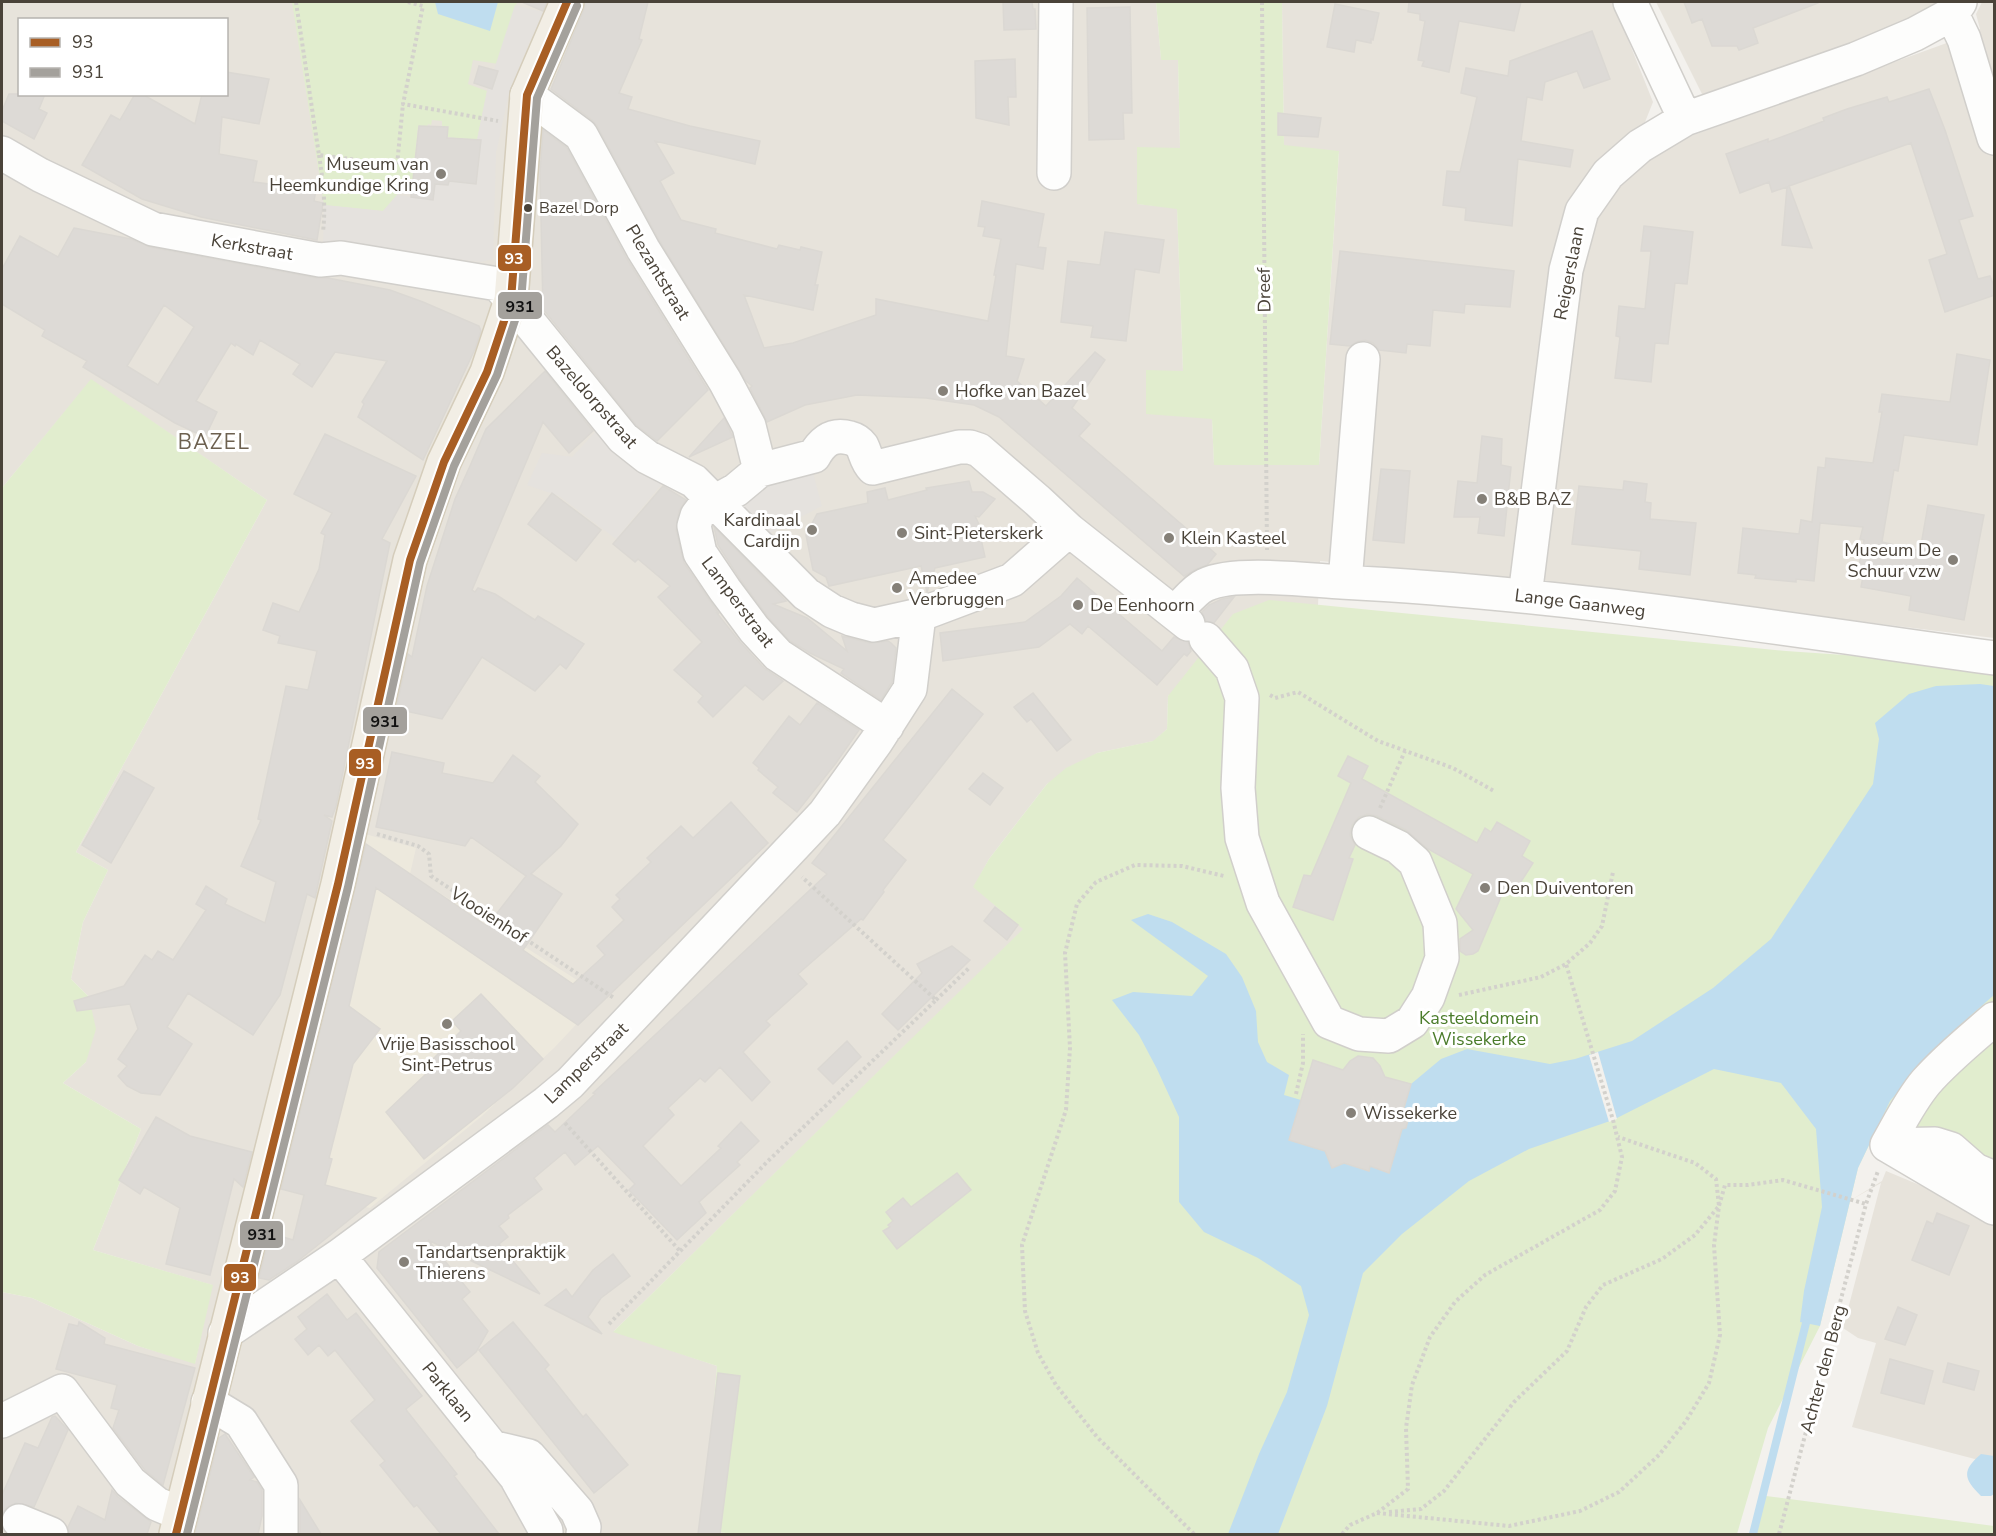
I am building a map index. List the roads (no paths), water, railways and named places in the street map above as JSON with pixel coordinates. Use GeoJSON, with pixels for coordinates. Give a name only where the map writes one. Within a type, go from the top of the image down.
{"type":"FeatureCollection","features":[{"type":"Feature","properties":{"kind":"main road"},"geometry":{"type":"LineString","coordinates":[[178,1524],[351,826],[410,560],[444,462],[487,372],[511,300],[526,110],[567,2]]}},
{"type":"Feature","properties":{"kind":"street"},"geometry":{"type":"LineString","coordinates":[[1054,173],[1056,2]]}},
{"type":"Feature","properties":{"kind":"street"},"geometry":{"type":"LineString","coordinates":[[1630,2],[1685,119]]}},
{"type":"Feature","properties":{"kind":"street"},"geometry":{"type":"LineString","coordinates":[[1956,8],[1995,138]]}},
{"type":"Feature","properties":{"kind":"street","name":"Reigerslaan"},"geometry":{"type":"LineString","coordinates":[[1525,596],[1566,270],[1582,211],[1608,174],[1640,146],[1685,119],[1856,59],[1915,34],[1956,8]]}},
{"type":"Feature","properties":{"kind":"street","name":"Plezantstraat"},"geometry":{"type":"LineString","coordinates":[[526,110],[581,135],[643,249],[725,381],[749,426],[760,470]]}},
{"type":"Feature","properties":{"kind":"street","name":"Kerkstraat"},"geometry":{"type":"LineString","coordinates":[[2,153],[40,175],[153,229],[320,260],[341,258],[498,284],[511,300]]}},
{"type":"Feature","properties":{"kind":"street","name":"Bazeldorpstraat"},"geometry":{"type":"LineString","coordinates":[[511,300],[623,438],[647,457],[694,481],[806,594],[832,611],[851,619],[874,625],[919,615],[1012,580],[1069,530]]}},
{"type":"Feature","properties":{"kind":"street"},"geometry":{"type":"LineString","coordinates":[[1346,582],[1363,359]]}},
{"type":"Feature","properties":{"kind":"street"},"geometry":{"type":"LineString","coordinates":[[760,470],[814,456],[820,446],[836,436],[853,439],[861,444],[867,461],[873,468],[928,453],[970,447],[979,450],[1069,530],[1190,625],[1232,669],[1242,698],[1238,788],[1242,838],[1263,903],[1329,1022],[1359,1034],[1389,1036],[1412,1022],[1428,997],[1442,958],[1440,923],[1415,862],[1398,848],[1374,821]]}},
{"type":"Feature","properties":{"kind":"street","name":"Lamperstraat"},"geometry":{"type":"LineString","coordinates":[[760,470],[736,490],[703,508],[697,516],[694,526],[700,553],[754,630],[778,655],[886,726]]}},
{"type":"Feature","properties":{"kind":"street","name":"Lange Gaanweg"},"geometry":{"type":"LineString","coordinates":[[1190,625],[1204,585],[1235,578],[1267,578],[1525,596],[1782,628],[1995,658]]}},
{"type":"Feature","properties":{"kind":"street","name":"Lamperstraat"},"geometry":{"type":"LineString","coordinates":[[225,1334],[339,1256],[570,1083],[825,813],[910,688],[919,615]]}},
{"type":"Feature","properties":{"kind":"street"},"geometry":{"type":"LineString","coordinates":[[1887,1145],[1904,1114],[1926,1083],[1965,1043],[1995,1019]]}},
{"type":"Feature","properties":{"kind":"street"},"geometry":{"type":"LineString","coordinates":[[1887,1145],[1935,1144],[1951,1149],[1975,1170],[1995,1178]]}},
{"type":"Feature","properties":{"kind":"street"},"geometry":{"type":"LineString","coordinates":[[1887,1145],[1995,1208]]}},
{"type":"Feature","properties":{"kind":"street","name":"Parklaan"},"geometry":{"type":"LineString","coordinates":[[339,1256],[516,1477],[546,1534]]}},
{"type":"Feature","properties":{"kind":"street"},"geometry":{"type":"LineString","coordinates":[[2,1422],[62,1391],[130,1482],[158,1504],[178,1524]]}},
{"type":"Feature","properties":{"kind":"street"},"geometry":{"type":"LineString","coordinates":[[208,1401],[241,1422],[281,1485],[281,1534]]}},
{"type":"Feature","properties":{"kind":"street"},"geometry":{"type":"LineString","coordinates":[[491,1447],[529,1456],[577,1511],[584,1527],[583,1534]]}},
{"type":"Feature","properties":{"kind":"street"},"geometry":{"type":"LineString","coordinates":[[19,1521],[51,1534]]}},
{"type":"Feature","properties":{"kind":"water"},"geometry":{"type":"Polygon","coordinates":[[[435,2],[498,2],[490,31],[438,14],[435,2]]]}},
{"type":"Feature","properties":{"kind":"water"},"geometry":{"type":"Polygon","coordinates":[[[1980,684],[1994,686],[1994,995],[1944,1039],[1890,1101],[1858,1168],[1820,1326],[1800,1322],[1804,1291],[1822,1207],[1816,1129],[1781,1083],[1714,1069],[1613,1120],[1529,1149],[1469,1181],[1402,1234],[1363,1273],[1327,1406],[1278,1534],[1228,1534],[1259,1454],[1287,1392],[1309,1315],[1301,1286],[1258,1258],[1204,1232],[1179,1202],[1179,1117],[1139,1035],[1112,1000],[1133,992],[1192,996],[1208,976],[1131,920],[1148,914],[1172,922],[1226,954],[1242,977],[1256,1011],[1258,1042],[1267,1062],[1289,1075],[1284,1095],[1301,1100],[1289,1140],[1324,1151],[1325,1149],[1342,1162],[1369,1171],[1370,1166],[1389,1172],[1399,1129],[1409,1116],[1403,1111],[1411,1084],[1441,1059],[1467,1049],[1550,1064],[1575,1059],[1632,1041],[1713,988],[1771,939],[1873,784],[1879,739],[1875,723],[1909,694],[1936,686],[1980,684]]]}},
{"type":"Feature","properties":{"kind":"water"},"geometry":{"type":"Polygon","coordinates":[[[1981,1454],[1994,1456],[1994,1494],[1991,1496],[1981,1496],[1968,1480],[1970,1465],[1981,1454]]]}},
{"type":"Feature","properties":{"kind":"waterway"},"geometry":{"type":"LineString","coordinates":[[1753,1534],[1806,1323]]}},
{"type":"Feature","properties":{"kind":"place","name":"Museum van Heemkundige Kring"},"geometry":{"type":"Point","coordinates":[441,174]}},
{"type":"Feature","properties":{"kind":"place","name":"Bazel Dorp"},"geometry":{"type":"Point","coordinates":[528,208]}},
{"type":"Feature","properties":{"kind":"place","name":"Hofke van Bazel"},"geometry":{"type":"Point","coordinates":[943,391]}},
{"type":"Feature","properties":{"kind":"place","name":"B&B BAZ"},"geometry":{"type":"Point","coordinates":[1482,499]}},
{"type":"Feature","properties":{"kind":"place","name":"Kardinaal Cardijn"},"geometry":{"type":"Point","coordinates":[812,530]}},
{"type":"Feature","properties":{"kind":"place","name":"Sint-Pieterskerk"},"geometry":{"type":"Point","coordinates":[902,533]}},
{"type":"Feature","properties":{"kind":"place","name":"Klein Kasteel"},"geometry":{"type":"Point","coordinates":[1169,538]}},
{"type":"Feature","properties":{"kind":"place","name":"Museum De Schuur vzw"},"geometry":{"type":"Point","coordinates":[1953,560]}},
{"type":"Feature","properties":{"kind":"place","name":"Amedee Verbruggen"},"geometry":{"type":"Point","coordinates":[897,588]}},
{"type":"Feature","properties":{"kind":"place","name":"De Eenhoorn"},"geometry":{"type":"Point","coordinates":[1078,605]}},
{"type":"Feature","properties":{"kind":"place","name":"Den Duiventoren"},"geometry":{"type":"Point","coordinates":[1485,888]}},
{"type":"Feature","properties":{"kind":"place","name":"Vrije Basisschool Sint-Petrus"},"geometry":{"type":"Point","coordinates":[447,1024]}},
{"type":"Feature","properties":{"kind":"place","name":"Wissekerke"},"geometry":{"type":"Point","coordinates":[1351,1113]}},
{"type":"Feature","properties":{"kind":"place","name":"Tandartsenpraktijk Thierens"},"geometry":{"type":"Point","coordinates":[404,1262]}},
{"type":"Feature","properties":{"kind":"district","name":"BAZEL"},"geometry":{"type":"Point","coordinates":[214,442]}},
{"type":"Feature","properties":{"kind":"park label","name":"Kasteeldomein Wissekerke"},"geometry":{"type":"Point","coordinates":[1479,1028]}}]}
